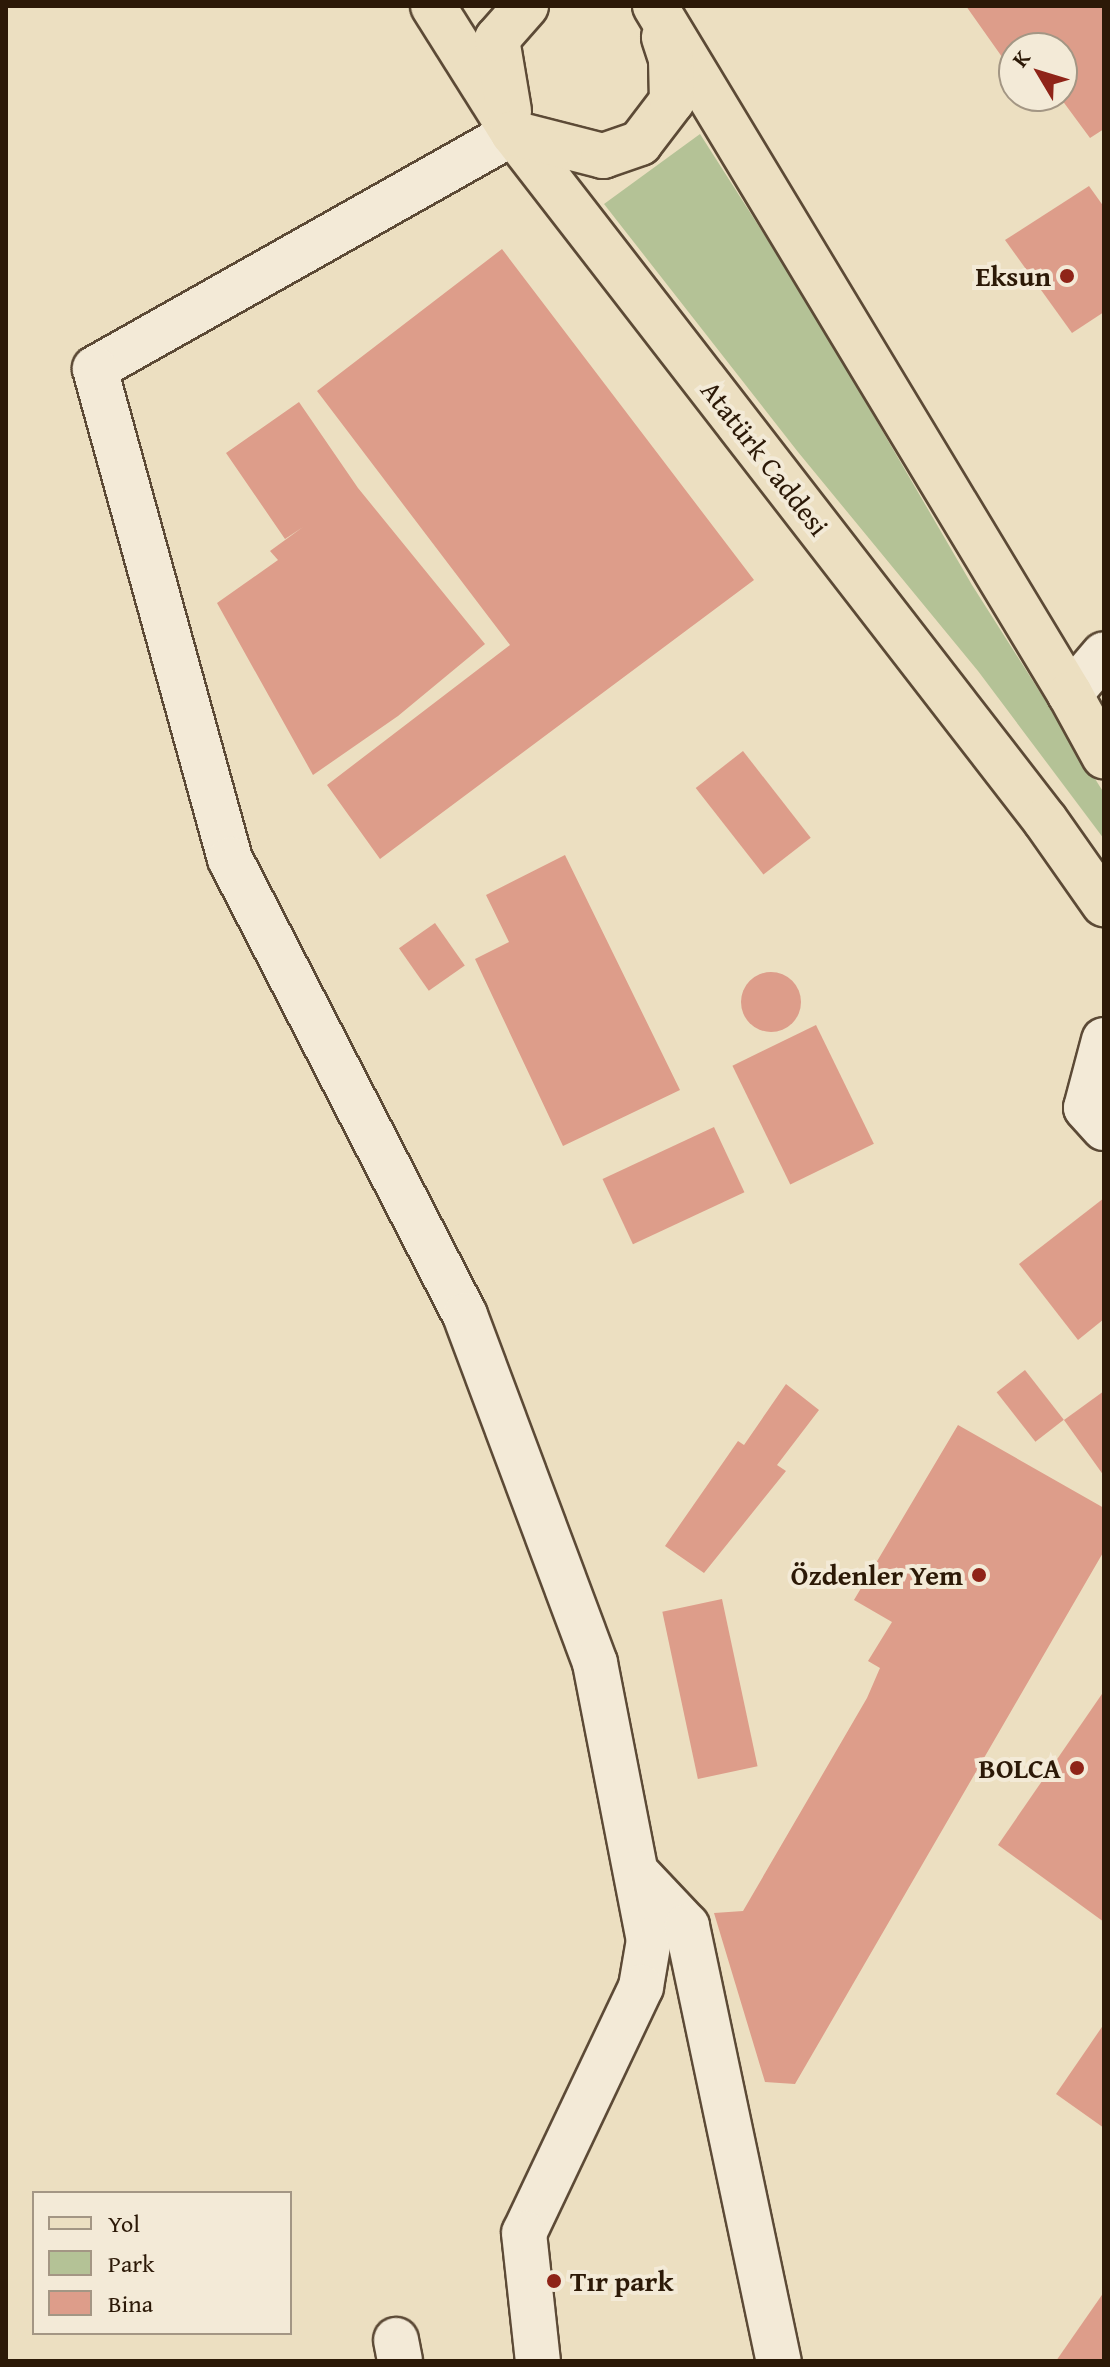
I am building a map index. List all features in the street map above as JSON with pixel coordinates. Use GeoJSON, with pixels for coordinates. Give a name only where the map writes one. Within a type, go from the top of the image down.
{"type":"FeatureCollection","features":[{"type":"Feature","properties":{"kind":"main road","name":"Atatürk Caddesi"},"geometry":{"type":"LineString","coordinates":[[433,6],[513,133],[1045,820],[1104,904]]}},
{"type":"Feature","properties":{"kind":"main road"},"geometry":{"type":"LineString","coordinates":[[526,6],[497,39],[513,133],[603,156],[640,143],[672,101],[671,59],[655,6]]}},
{"type":"Feature","properties":{"kind":"main road"},"geometry":{"type":"LineString","coordinates":[[655,6],[1070,694],[1104,756]]}},
{"type":"Feature","properties":{"kind":"street"},"geometry":{"type":"LineString","coordinates":[[513,133],[95,369],[230,859],[465,1315],[595,1663],[649,1940],[641,1987],[524,2233],[538,2361]]}},
{"type":"Feature","properties":{"kind":"street"},"geometry":{"type":"LineString","coordinates":[[1070,694],[1104,654]]}},
{"type":"Feature","properties":{"kind":"street"},"geometry":{"type":"LineString","coordinates":[[1104,1040],[1086,1108],[1104,1128]]}},
{"type":"Feature","properties":{"kind":"street"},"geometry":{"type":"LineString","coordinates":[[637,1873],[687,1926],[779,2361]]}},
{"type":"Feature","properties":{"kind":"green space"},"geometry":{"type":"Polygon","coordinates":[[[700,134],[808,303],[972,585],[1104,793],[1104,839],[978,671],[798,452],[604,204],[700,134]]]}},
{"type":"Feature","properties":{"kind":"building"},"geometry":{"type":"Polygon","coordinates":[[[966,6],[1102,6],[1104,129],[1090,138],[1071,112],[1078,112],[1078,32],[998,32],[998,51],[966,6]]]}},
{"type":"Feature","properties":{"kind":"building","name":"Eksun"},"geometry":{"type":"Polygon","coordinates":[[[1089,186],[1104,207],[1104,312],[1072,333],[1005,240],[1089,186]]]}},
{"type":"Feature","properties":{"kind":"building"},"geometry":{"type":"Polygon","coordinates":[[[502,249],[754,580],[380,859],[327,785],[510,645],[317,391],[502,249]]]}},
{"type":"Feature","properties":{"kind":"building"},"geometry":{"type":"Polygon","coordinates":[[[299,402],[358,488],[485,644],[398,716],[313,775],[217,603],[278,560],[270,551],[303,527],[285,539],[226,453],[299,402]]]}},
{"type":"Feature","properties":{"kind":"building"},"geometry":{"type":"Polygon","coordinates":[[[743,751],[811,838],[763,875],[696,788],[743,751]]]}},
{"type":"Feature","properties":{"kind":"building"},"geometry":{"type":"Polygon","coordinates":[[[565,855],[680,1090],[563,1146],[475,959],[509,942],[486,895],[565,855]]]}},
{"type":"Feature","properties":{"kind":"building"},"geometry":{"type":"Polygon","coordinates":[[[435,923],[465,966],[429,991],[399,948],[435,923]]]}},
{"type":"Feature","properties":{"kind":"building"},"geometry":{"type":"Polygon","coordinates":[[[771,972],[782,974],[792,981],[799,991],[799,1013],[792,1023],[782,1030],[771,1032],[760,1030],[750,1023],[743,1013],[741,1002],[743,991],[750,981],[760,974],[771,972]]]}},
{"type":"Feature","properties":{"kind":"building"},"geometry":{"type":"Polygon","coordinates":[[[816,1025],[874,1144],[790,1184],[732,1066],[816,1025]]]}},
{"type":"Feature","properties":{"kind":"building"},"geometry":{"type":"Polygon","coordinates":[[[714,1127],[744,1192],[633,1244],[603,1179],[714,1127]]]}},
{"type":"Feature","properties":{"kind":"building"},"geometry":{"type":"Polygon","coordinates":[[[1104,1198],[1104,1319],[1078,1340],[1019,1264],[1104,1198]]]}},
{"type":"Feature","properties":{"kind":"building"},"geometry":{"type":"Polygon","coordinates":[[[1025,1370],[1064,1420],[1035,1442],[997,1392],[1025,1370]]]}},
{"type":"Feature","properties":{"kind":"building"},"geometry":{"type":"Polygon","coordinates":[[[786,1384],[819,1410],[777,1465],[786,1471],[704,1573],[665,1546],[738,1441],[744,1445],[786,1384]]]}},
{"type":"Feature","properties":{"kind":"building"},"geometry":{"type":"Polygon","coordinates":[[[1104,1391],[1104,1476],[1064,1420],[1104,1391]]]}},
{"type":"Feature","properties":{"kind":"building"},"geometry":{"type":"Polygon","coordinates":[[[958,1425],[1104,1508],[1104,1551],[795,2084],[765,2082],[714,1913],[743,1911],[867,1698],[880,1668],[868,1661],[892,1622],[854,1600],[958,1425]]]}},
{"type":"Feature","properties":{"kind":"building"},"geometry":{"type":"Polygon","coordinates":[[[722,1599],[758,1766],[698,1779],[662,1612],[722,1599]]]}},
{"type":"Feature","properties":{"kind":"building","name":"BOLCA"},"geometry":{"type":"Polygon","coordinates":[[[1104,1691],[1104,1922],[998,1845],[1104,1691]]]}},
{"type":"Feature","properties":{"kind":"building"},"geometry":{"type":"Polygon","coordinates":[[[1104,2024],[1104,2128],[1056,2094],[1104,2024]]]}},
{"type":"Feature","properties":{"kind":"building"},"geometry":{"type":"Polygon","coordinates":[[[1104,2292],[1104,2361],[1056,2361],[1104,2292]]]}},
{"type":"Feature","properties":{"kind":"place","name":"Eksun"},"geometry":{"type":"Point","coordinates":[1067,276]}},
{"type":"Feature","properties":{"kind":"place","name":"Özdenler Yem"},"geometry":{"type":"Point","coordinates":[979,1575]}},
{"type":"Feature","properties":{"kind":"place","name":"BOLCA"},"geometry":{"type":"Point","coordinates":[1077,1768]}},
{"type":"Feature","properties":{"kind":"place","name":"Tır park"},"geometry":{"type":"Point","coordinates":[554,2281]}}]}
